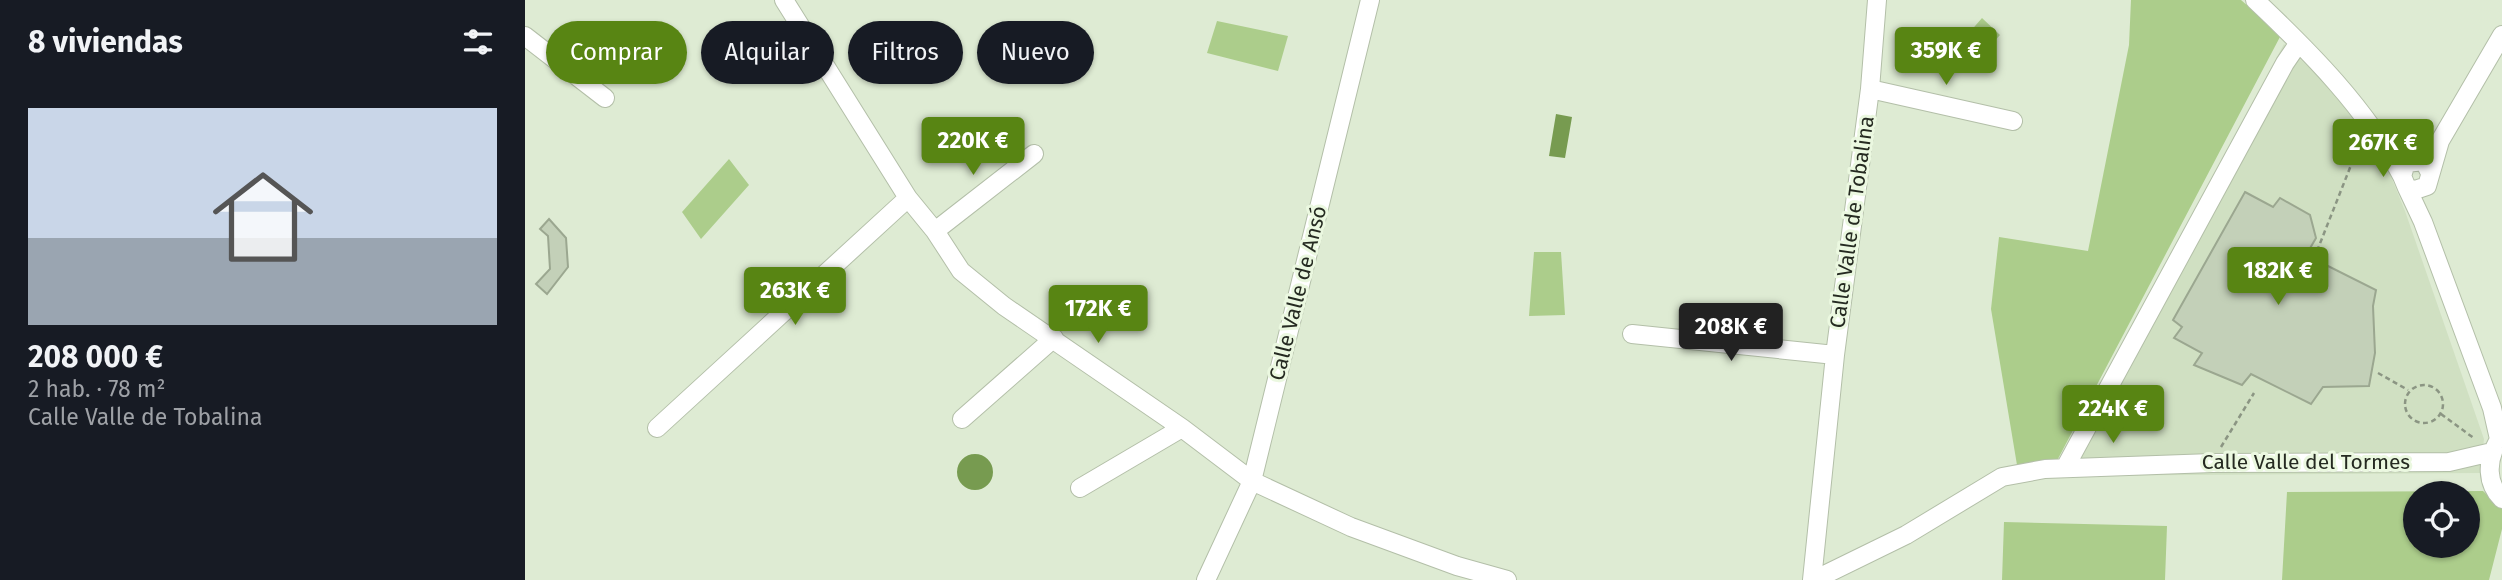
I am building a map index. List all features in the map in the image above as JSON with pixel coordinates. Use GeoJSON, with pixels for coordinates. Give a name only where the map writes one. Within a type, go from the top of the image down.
{"type":"FeatureCollection","features":[{"type":"Feature","properties":{"kind":"street"},"geometry":{"type":"LineString","coordinates":[[784,0],[908,198],[935,231],[961,271],[1004,306],[1182,428],[1252,481],[1351,527],[1457,566],[1507,580]]}},
{"type":"Feature","properties":{"kind":"street","name":"Calle Valle de Ansó"},"geometry":{"type":"LineString","coordinates":[[1206,580],[1252,481],[1370,0]]}},
{"type":"Feature","properties":{"kind":"street","name":"Calle Valle de Tobalina"},"geometry":{"type":"LineString","coordinates":[[1813,580],[1835,355],[1870,89],[1877,0]]}},
{"type":"Feature","properties":{"kind":"street"},"geometry":{"type":"LineString","coordinates":[[2255,0],[2334,78],[2386,145],[2416,174],[2423,222],[2497,411],[2498,443],[2488,471],[2495,492],[2502,499]]}},
{"type":"Feature","properties":{"kind":"street"},"geometry":{"type":"LineString","coordinates":[[2416,174],[2440,141],[2502,35]]}},
{"type":"Feature","properties":{"kind":"street"},"geometry":{"type":"LineString","coordinates":[[525,36],[604,98]]}},
{"type":"Feature","properties":{"kind":"street"},"geometry":{"type":"LineString","coordinates":[[2066,466],[2285,63],[2298,44]]}},
{"type":"Feature","properties":{"kind":"street","name":"Calle Valle de Tobalina"},"geometry":{"type":"LineString","coordinates":[[1870,89],[2013,121]]}},
{"type":"Feature","properties":{"kind":"street"},"geometry":{"type":"LineString","coordinates":[[935,231],[1034,154]]}},
{"type":"Feature","properties":{"kind":"street"},"geometry":{"type":"LineString","coordinates":[[657,428],[908,198]]}},
{"type":"Feature","properties":{"kind":"street","name":"Calle Valle de Tobalina"},"geometry":{"type":"LineString","coordinates":[[1632,334],[1835,355]]}},
{"type":"Feature","properties":{"kind":"street"},"geometry":{"type":"LineString","coordinates":[[962,419],[1054,338]]}},
{"type":"Feature","properties":{"kind":"street"},"geometry":{"type":"LineString","coordinates":[[1080,488],[1182,428]]}},
{"type":"Feature","properties":{"kind":"street","name":"Calle Valle del Tormes"},"geometry":{"type":"LineString","coordinates":[[2449,462],[2498,443]]}},
{"type":"Feature","properties":{"kind":"street","name":"Calle Valle del Tormes"},"geometry":{"type":"LineString","coordinates":[[1813,580],[1906,535],[2002,477],[2066,466],[2449,462],[2488,471]]}},
{"type":"Feature","properties":{"kind":"path"},"geometry":{"type":"LineString","coordinates":[[2317,251],[2368,122]]}},
{"type":"Feature","properties":{"kind":"path"},"geometry":{"type":"LineString","coordinates":[[2378,373],[2409,391]]}},
{"type":"Feature","properties":{"kind":"path"},"geometry":{"type":"LineString","coordinates":[[2422,384],[2435,388],[2443,400],[2441,414],[2433,421],[2423,424],[2412,420],[2406,411],[2405,401],[2409,391],[2422,384]]}},
{"type":"Feature","properties":{"kind":"path"},"geometry":{"type":"LineString","coordinates":[[2211,463],[2254,393]]}},
{"type":"Feature","properties":{"kind":"path"},"geometry":{"type":"LineString","coordinates":[[2441,414],[2498,443]]}},
{"type":"Feature","properties":{"kind":"shaded area"},"geometry":{"type":"Polygon","coordinates":[[[2131,0],[2241,0],[2281,35],[2050,474],[2020,483],[1991,309],[1999,237],[2088,251],[2129,45],[2131,0]]]}},
{"type":"Feature","properties":{"kind":"shaded area"},"geometry":{"type":"Polygon","coordinates":[[[1982,18],[2000,35],[1973,65],[1955,49],[1982,18]]]}},
{"type":"Feature","properties":{"kind":"shaded area"},"geometry":{"type":"Polygon","coordinates":[[[1217,21],[1288,36],[1278,71],[1207,53],[1217,21]]]}},
{"type":"Feature","properties":{"kind":"shaded area"},"geometry":{"type":"Polygon","coordinates":[[[2284,44],[2328,85],[2381,152],[2405,211],[2484,439],[2480,473],[2055,476],[2284,44]]]}},
{"type":"Feature","properties":{"kind":"shaded area"},"geometry":{"type":"Polygon","coordinates":[[[1556,114],[1572,117],[1565,158],[1549,156],[1556,114]]]}},
{"type":"Feature","properties":{"kind":"shaded area"},"geometry":{"type":"Polygon","coordinates":[[[729,159],[749,185],[701,239],[682,212],[729,159]]]}},
{"type":"Feature","properties":{"kind":"shaded area"},"geometry":{"type":"Polygon","coordinates":[[[1534,252],[1561,252],[1565,315],[1529,316],[1534,252]]]}},
{"type":"Feature","properties":{"kind":"shaded area"},"geometry":{"type":"Polygon","coordinates":[[[975,454],[988,459],[993,472],[988,485],[975,490],[962,485],[957,472],[962,459],[975,454]]]}},
{"type":"Feature","properties":{"kind":"shaded area"},"geometry":{"type":"Polygon","coordinates":[[[2403,491],[2403,558],[2480,558],[2480,491],[2502,509],[2502,529],[2489,580],[2282,580],[2287,492],[2403,491]]]}},
{"type":"Feature","properties":{"kind":"shaded area"},"geometry":{"type":"Polygon","coordinates":[[[2004,522],[2167,526],[2165,580],[2002,580],[2004,522]]]}},
{"type":"Feature","properties":{"kind":"building"},"geometry":{"type":"Polygon","coordinates":[[[2245,192],[2273,207],[2280,198],[2310,215],[2316,238],[2306,255],[2376,290],[2373,306],[2375,353],[2369,386],[2323,387],[2311,404],[2251,374],[2242,385],[2194,365],[2202,353],[2174,338],[2182,327],[2173,320],[2245,192]]]}},
{"type":"Feature","properties":{"kind":"building"},"geometry":{"type":"Polygon","coordinates":[[[549,219],[566,238],[568,267],[547,294],[536,284],[550,269],[548,236],[540,229],[549,219]]]}}]}
